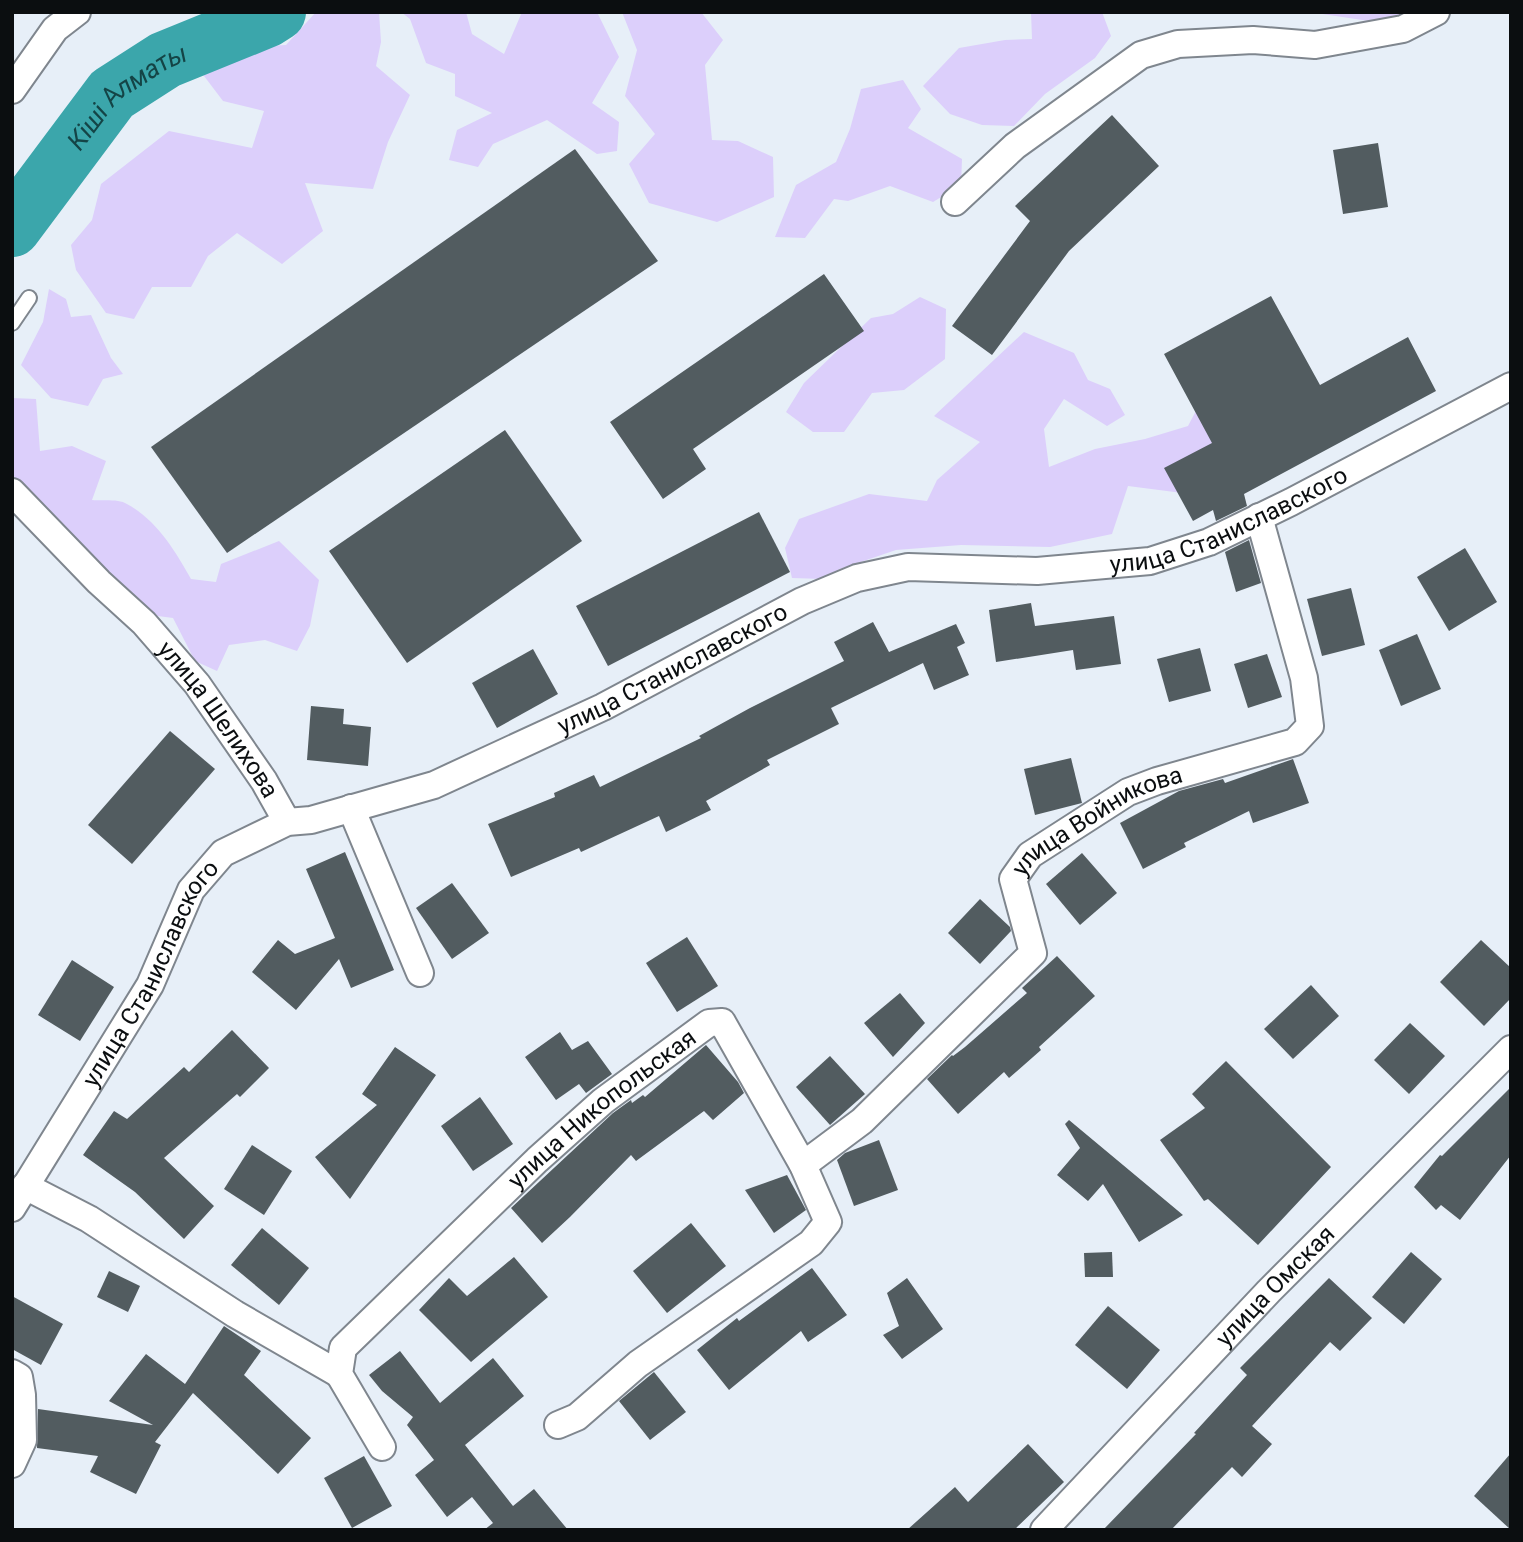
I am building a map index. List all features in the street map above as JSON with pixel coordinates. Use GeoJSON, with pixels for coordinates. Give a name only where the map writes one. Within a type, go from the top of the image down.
{"type":"FeatureCollection","features":[{"type":"Feature","properties":{"kind":"street"},"geometry":{"type":"LineString","coordinates":[[12,90],[55,29],[77,12]]}},
{"type":"Feature","properties":{"kind":"street"},"geometry":{"type":"LineString","coordinates":[[955,202],[1015,146],[1141,55],[1178,44],[1253,40],[1315,45],[1403,29],[1436,12]]}},
{"type":"Feature","properties":{"kind":"street","name":"улица Станиславского"},"geometry":{"type":"LineString","coordinates":[[19,1198],[150,985],[191,890],[223,853],[287,822],[312,820],[435,785],[603,707],[802,601],[857,578],[908,567],[1037,571],[1150,561],[1209,542],[1511,386]]}},
{"type":"Feature","properties":{"kind":"street","name":"улица Шелихова"},"geometry":{"type":"LineString","coordinates":[[12,492],[99,582],[144,623],[197,684],[264,780],[287,822]]}},
{"type":"Feature","properties":{"kind":"street","name":"улица Войникова"},"geometry":{"type":"LineString","coordinates":[[803,1165],[862,1121],[1033,953],[1013,878],[1030,855],[1128,792],[1157,781],[1295,742],[1310,726],[1304,678],[1259,517]]}},
{"type":"Feature","properties":{"kind":"street"},"geometry":{"type":"LineString","coordinates":[[351,808],[419,972]]}},
{"type":"Feature","properties":{"kind":"street","name":"улица Никопольская"},"geometry":{"type":"LineString","coordinates":[[339,1374],[343,1348],[537,1160],[603,1101],[709,1023],[722,1022],[803,1165],[828,1222],[811,1243],[638,1364],[577,1417],[558,1425]]}},
{"type":"Feature","properties":{"kind":"street","name":"улица Омская"},"geometry":{"type":"LineString","coordinates":[[1044,1530],[1269,1291],[1506,1062]]}},
{"type":"Feature","properties":{"kind":"street"},"geometry":{"type":"LineString","coordinates":[[19,1198],[89,1219],[235,1314],[339,1374],[382,1447]]}},
{"type":"Feature","properties":{"kind":"street"},"geometry":{"type":"LineString","coordinates":[[12,1373],[19,1377],[22,1395],[23,1440],[12,1464]]}},
{"type":"Feature","properties":{"kind":"lane"},"geometry":{"type":"LineString","coordinates":[[12,323],[29,298]]}},
{"type":"Feature","properties":{"kind":"shaded area"},"geometry":{"type":"Polygon","coordinates":[[[316,12],[379,12],[381,42],[376,66],[410,95],[388,142],[373,189],[305,183],[323,231],[282,264],[237,233],[208,256],[191,287],[152,287],[134,319],[106,313],[76,270],[71,245],[92,220],[101,184],[169,131],[252,148],[264,111],[223,101],[201,72],[227,48],[286,45],[316,12]]]}},
{"type":"Feature","properties":{"kind":"shaded area"},"geometry":{"type":"Polygon","coordinates":[[[401,12],[466,12],[472,34],[504,54],[522,12],[597,12],[619,57],[592,103],[619,122],[617,151],[597,154],[547,120],[493,144],[478,167],[449,160],[457,130],[492,113],[455,96],[455,74],[426,63],[410,19],[401,12]]]}},
{"type":"Feature","properties":{"kind":"shaded area"},"geometry":{"type":"Polygon","coordinates":[[[622,12],[701,12],[723,40],[705,65],[712,140],[738,141],[773,157],[774,197],[717,222],[649,203],[629,164],[655,134],[625,96],[637,50],[622,12]]]}},
{"type":"Feature","properties":{"kind":"shaded area"},"geometry":{"type":"Polygon","coordinates":[[[1031,12],[1102,12],[1111,36],[1095,58],[1045,94],[1014,126],[982,125],[950,114],[923,86],[959,48],[1005,40],[1032,39],[1031,12]]]}},
{"type":"Feature","properties":{"kind":"shaded area"},"geometry":{"type":"Polygon","coordinates":[[[1309,12],[1412,12],[1389,24],[1309,12]]]}},
{"type":"Feature","properties":{"kind":"shaded area"},"geometry":{"type":"Polygon","coordinates":[[[903,80],[921,109],[908,128],[962,159],[961,185],[933,202],[890,186],[848,201],[834,199],[805,238],[775,237],[796,185],[836,162],[850,129],[861,89],[903,80]]]}},
{"type":"Feature","properties":{"kind":"shaded area"},"geometry":{"type":"Polygon","coordinates":[[[49,289],[66,299],[71,317],[91,315],[111,358],[123,374],[103,379],[88,406],[51,398],[21,365],[43,322],[49,289]]]}},
{"type":"Feature","properties":{"kind":"shaded area"},"geometry":{"type":"Polygon","coordinates":[[[920,297],[946,309],[945,359],[904,390],[872,393],[844,432],[813,432],[786,412],[804,383],[871,318],[893,314],[920,297]]]}},
{"type":"Feature","properties":{"kind":"shaded area"},"geometry":{"type":"Polygon","coordinates":[[[1024,332],[1074,353],[1088,380],[1110,389],[1125,415],[1107,426],[1064,399],[1044,429],[1049,467],[1095,449],[1145,439],[1188,426],[1198,407],[1288,364],[1190,494],[1128,486],[1112,534],[1050,547],[961,545],[896,550],[840,569],[823,579],[792,578],[785,548],[799,519],[869,494],[927,501],[937,480],[980,442],[934,416],[1024,332]]]}},
{"type":"Feature","properties":{"kind":"shaded area"},"geometry":{"type":"Polygon","coordinates":[[[12,398],[36,399],[40,451],[72,446],[106,461],[92,500],[122,502],[136,509],[155,526],[171,546],[191,579],[216,582],[221,564],[279,541],[319,580],[310,626],[297,651],[265,640],[229,645],[217,671],[195,661],[173,618],[120,611],[57,547],[12,473],[12,398]]]}},
{"type":"Feature","properties":{"kind":"building"},"geometry":{"type":"Polygon","coordinates":[[[1112,115],[1159,166],[1069,251],[992,355],[952,326],[1030,221],[1015,206],[1112,115]]]}},
{"type":"Feature","properties":{"kind":"building"},"geometry":{"type":"Polygon","coordinates":[[[1378,143],[1388,207],[1343,214],[1333,150],[1378,143]]]}},
{"type":"Feature","properties":{"kind":"building"},"geometry":{"type":"Polygon","coordinates":[[[575,149],[658,261],[227,553],[151,447],[575,149]]]}},
{"type":"Feature","properties":{"kind":"building"},"geometry":{"type":"Polygon","coordinates":[[[824,274],[864,331],[693,449],[706,469],[663,499],[610,422],[824,274]]]}},
{"type":"Feature","properties":{"kind":"building"},"geometry":{"type":"Polygon","coordinates":[[[1271,296],[1320,385],[1408,337],[1436,391],[1244,494],[1247,506],[1216,521],[1213,510],[1193,521],[1164,468],[1212,443],[1164,354],[1271,296]]]}},
{"type":"Feature","properties":{"kind":"building"},"geometry":{"type":"Polygon","coordinates":[[[505,430],[582,541],[407,663],[329,551],[505,430]]]}},
{"type":"Feature","properties":{"kind":"building"},"geometry":{"type":"Polygon","coordinates":[[[759,512],[790,572],[608,666],[576,606],[759,512]]]}},
{"type":"Feature","properties":{"kind":"building"},"geometry":{"type":"Polygon","coordinates":[[[1249,540],[1261,583],[1236,592],[1225,552],[1249,540]]]}},
{"type":"Feature","properties":{"kind":"building"},"geometry":{"type":"Polygon","coordinates":[[[1465,548],[1497,602],[1449,631],[1417,577],[1465,548]]]}},
{"type":"Feature","properties":{"kind":"building"},"geometry":{"type":"Polygon","coordinates":[[[1351,588],[1365,645],[1322,656],[1307,599],[1351,588]]]}},
{"type":"Feature","properties":{"kind":"building"},"geometry":{"type":"Polygon","coordinates":[[[1031,603],[1035,626],[1114,616],[1121,664],[1076,670],[1073,650],[996,662],[989,610],[1031,603]]]}},
{"type":"Feature","properties":{"kind":"building"},"geometry":{"type":"Polygon","coordinates":[[[873,622],[889,652],[956,624],[965,643],[957,647],[969,675],[934,690],[923,663],[831,708],[839,724],[767,760],[770,765],[706,801],[711,810],[666,832],[659,816],[581,852],[579,848],[511,877],[488,824],[555,797],[554,793],[594,775],[600,787],[701,738],[699,736],[750,708],[844,661],[834,642],[873,622]]]}},
{"type":"Feature","properties":{"kind":"building"},"geometry":{"type":"Polygon","coordinates":[[[1417,634],[1441,689],[1401,706],[1379,650],[1417,634]]]}},
{"type":"Feature","properties":{"kind":"building"},"geometry":{"type":"Polygon","coordinates":[[[1200,648],[1211,691],[1169,702],[1157,659],[1200,648]]]}},
{"type":"Feature","properties":{"kind":"building"},"geometry":{"type":"Polygon","coordinates":[[[533,649],[558,694],[497,728],[472,683],[533,649]]]}},
{"type":"Feature","properties":{"kind":"building"},"geometry":{"type":"Polygon","coordinates":[[[1267,654],[1282,697],[1248,708],[1234,664],[1267,654]]]}},
{"type":"Feature","properties":{"kind":"building"},"geometry":{"type":"Polygon","coordinates":[[[311,706],[344,709],[343,724],[371,727],[368,766],[307,760],[311,706]]]}},
{"type":"Feature","properties":{"kind":"building"},"geometry":{"type":"Polygon","coordinates":[[[170,731],[215,769],[132,864],[88,825],[170,731]]]}},
{"type":"Feature","properties":{"kind":"building"},"geometry":{"type":"Polygon","coordinates":[[[1071,758],[1082,803],[1035,815],[1024,769],[1071,758]]]}},
{"type":"Feature","properties":{"kind":"building"},"geometry":{"type":"Polygon","coordinates":[[[1293,759],[1309,803],[1253,823],[1249,811],[1184,843],[1186,847],[1143,869],[1120,823],[1179,791],[1223,779],[1225,783],[1293,759]]]}},
{"type":"Feature","properties":{"kind":"building"},"geometry":{"type":"Polygon","coordinates":[[[345,852],[394,970],[351,988],[339,959],[296,1010],[252,972],[278,940],[295,954],[335,938],[306,869],[345,852]]]}},
{"type":"Feature","properties":{"kind":"building"},"geometry":{"type":"Polygon","coordinates":[[[1082,853],[1117,893],[1080,925],[1046,884],[1082,853]]]}},
{"type":"Feature","properties":{"kind":"building"},"geometry":{"type":"Polygon","coordinates":[[[452,883],[489,933],[452,959],[416,908],[452,883]]]}},
{"type":"Feature","properties":{"kind":"building"},"geometry":{"type":"Polygon","coordinates":[[[980,899],[1011,931],[980,964],[948,933],[980,899]]]}},
{"type":"Feature","properties":{"kind":"building"},"geometry":{"type":"Polygon","coordinates":[[[687,937],[718,986],[677,1012],[646,963],[687,937]]]}},
{"type":"Feature","properties":{"kind":"building"},"geometry":{"type":"Polygon","coordinates":[[[1481,940],[1511,968],[1511,998],[1484,1026],[1440,982],[1481,940]]]}},
{"type":"Feature","properties":{"kind":"building"},"geometry":{"type":"Polygon","coordinates":[[[1057,956],[1095,996],[1009,1078],[1004,1072],[958,1114],[927,1079],[1027,993],[1022,988],[1057,956]]]}},
{"type":"Feature","properties":{"kind":"building"},"geometry":{"type":"Polygon","coordinates":[[[72,960],[114,987],[80,1041],[38,1015],[72,960]]]}},
{"type":"Feature","properties":{"kind":"building"},"geometry":{"type":"Polygon","coordinates":[[[1311,985],[1339,1016],[1293,1059],[1264,1029],[1311,985]]]}},
{"type":"Feature","properties":{"kind":"building"},"geometry":{"type":"Polygon","coordinates":[[[900,993],[925,1023],[893,1057],[864,1023],[900,993]]]}},
{"type":"Feature","properties":{"kind":"building"},"geometry":{"type":"Polygon","coordinates":[[[1410,1023],[1445,1056],[1409,1094],[1374,1060],[1410,1023]]]}},
{"type":"Feature","properties":{"kind":"building"},"geometry":{"type":"Polygon","coordinates":[[[232,1030],[269,1068],[240,1097],[237,1094],[164,1158],[214,1206],[184,1239],[135,1192],[83,1155],[114,1111],[127,1119],[184,1067],[189,1072],[232,1030]]]}},
{"type":"Feature","properties":{"kind":"building"},"geometry":{"type":"Polygon","coordinates":[[[560,1032],[572,1050],[588,1041],[612,1074],[586,1093],[579,1084],[556,1100],[525,1057],[560,1032]]]}},
{"type":"Feature","properties":{"kind":"building"},"geometry":{"type":"Polygon","coordinates":[[[706,1045],[738,1082],[744,1093],[713,1120],[704,1111],[636,1161],[631,1155],[542,1243],[511,1208],[613,1113],[631,1100],[632,1103],[643,1095],[645,1097],[706,1045]]]}},
{"type":"Feature","properties":{"kind":"building"},"geometry":{"type":"Polygon","coordinates":[[[395,1047],[436,1075],[350,1199],[315,1157],[377,1105],[362,1094],[395,1047]]]}},
{"type":"Feature","properties":{"kind":"building"},"geometry":{"type":"Polygon","coordinates":[[[830,1056],[865,1094],[830,1125],[796,1087],[830,1056]]]}},
{"type":"Feature","properties":{"kind":"building"},"geometry":{"type":"Polygon","coordinates":[[[1226,1061],[1331,1167],[1258,1245],[1208,1199],[1204,1201],[1160,1140],[1205,1108],[1192,1094],[1226,1061]]]}},
{"type":"Feature","properties":{"kind":"building"},"geometry":{"type":"Polygon","coordinates":[[[1511,1087],[1511,1155],[1460,1220],[1441,1205],[1436,1210],[1414,1187],[1440,1155],[1442,1156],[1511,1087]]]}},
{"type":"Feature","properties":{"kind":"building"},"geometry":{"type":"Polygon","coordinates":[[[480,1097],[513,1144],[473,1171],[441,1126],[480,1097]]]}},
{"type":"Feature","properties":{"kind":"building"},"geometry":{"type":"Polygon","coordinates":[[[1069,1120],[1183,1215],[1139,1242],[1103,1184],[1088,1201],[1057,1175],[1080,1148],[1065,1124],[1069,1120]]]}},
{"type":"Feature","properties":{"kind":"building"},"geometry":{"type":"Polygon","coordinates":[[[879,1140],[898,1190],[854,1206],[837,1160],[845,1153],[879,1140]]]}},
{"type":"Feature","properties":{"kind":"building"},"geometry":{"type":"Polygon","coordinates":[[[252,1145],[292,1171],[264,1215],[224,1189],[252,1145]]]}},
{"type":"Feature","properties":{"kind":"building"},"geometry":{"type":"Polygon","coordinates":[[[787,1175],[806,1210],[774,1233],[745,1190],[787,1175]]]}},
{"type":"Feature","properties":{"kind":"building"},"geometry":{"type":"Polygon","coordinates":[[[691,1223],[726,1266],[667,1313],[633,1271],[691,1223]]]}},
{"type":"Feature","properties":{"kind":"building"},"geometry":{"type":"Polygon","coordinates":[[[262,1228],[309,1268],[279,1305],[231,1265],[262,1228]]]}},
{"type":"Feature","properties":{"kind":"building"},"geometry":{"type":"Polygon","coordinates":[[[1112,1252],[1113,1277],[1085,1277],[1084,1253],[1112,1252]]]}},
{"type":"Feature","properties":{"kind":"building"},"geometry":{"type":"Polygon","coordinates":[[[1411,1252],[1442,1279],[1404,1324],[1372,1297],[1411,1252]]]}},
{"type":"Feature","properties":{"kind":"building"},"geometry":{"type":"Polygon","coordinates":[[[514,1257],[548,1297],[471,1362],[419,1310],[449,1278],[467,1296],[514,1257]]]}},
{"type":"Feature","properties":{"kind":"building"},"geometry":{"type":"Polygon","coordinates":[[[812,1268],[847,1315],[808,1342],[801,1331],[729,1390],[697,1350],[737,1318],[739,1321],[812,1268]]]}},
{"type":"Feature","properties":{"kind":"building"},"geometry":{"type":"Polygon","coordinates":[[[109,1271],[140,1286],[128,1312],[97,1297],[109,1271]]]}},
{"type":"Feature","properties":{"kind":"building"},"geometry":{"type":"Polygon","coordinates":[[[907,1278],[943,1329],[902,1359],[883,1335],[899,1326],[887,1293],[907,1278]]]}},
{"type":"Feature","properties":{"kind":"building"},"geometry":{"type":"Polygon","coordinates":[[[1329,1278],[1372,1318],[1340,1351],[1330,1342],[1252,1426],[1272,1444],[1242,1477],[1232,1467],[1171,1530],[1103,1530],[1196,1434],[1194,1433],[1247,1375],[1240,1368],[1329,1278]]]}},
{"type":"Feature","properties":{"kind":"building"},"geometry":{"type":"Polygon","coordinates":[[[12,1296],[63,1324],[41,1365],[12,1349],[12,1296]]]}},
{"type":"Feature","properties":{"kind":"building"},"geometry":{"type":"Polygon","coordinates":[[[1108,1306],[1160,1350],[1127,1389],[1075,1345],[1108,1306]]]}},
{"type":"Feature","properties":{"kind":"building"},"geometry":{"type":"Polygon","coordinates":[[[224,1326],[261,1351],[244,1375],[311,1438],[278,1474],[193,1393],[155,1442],[161,1445],[136,1494],[90,1472],[98,1456],[37,1448],[38,1409],[153,1425],[109,1401],[146,1354],[185,1384],[224,1326]]]}},
{"type":"Feature","properties":{"kind":"building"},"geometry":{"type":"Polygon","coordinates":[[[400,1351],[440,1403],[493,1358],[524,1396],[465,1445],[513,1506],[534,1489],[568,1530],[484,1530],[493,1523],[472,1497],[447,1517],[415,1475],[434,1460],[407,1425],[413,1417],[382,1391],[369,1375],[400,1351]]]}},
{"type":"Feature","properties":{"kind":"building"},"geometry":{"type":"Polygon","coordinates":[[[654,1372],[686,1412],[650,1440],[619,1401],[654,1372]]]}},
{"type":"Feature","properties":{"kind":"building"},"geometry":{"type":"Polygon","coordinates":[[[1028,1444],[1064,1482],[1014,1530],[907,1530],[955,1487],[968,1502],[1028,1444]]]}},
{"type":"Feature","properties":{"kind":"building"},"geometry":{"type":"Polygon","coordinates":[[[1511,1453],[1511,1530],[1474,1496],[1511,1453]]]}},
{"type":"Feature","properties":{"kind":"building"},"geometry":{"type":"Polygon","coordinates":[[[364,1456],[392,1506],[352,1528],[324,1478],[364,1456]]]}},
{"type":"Feature","properties":{"kind":"waterway","name":"Кіші Алматы"},"geometry":{"type":"LineString","coordinates":[[12,228],[112,94],[165,60],[266,19],[277,12]]}}]}
